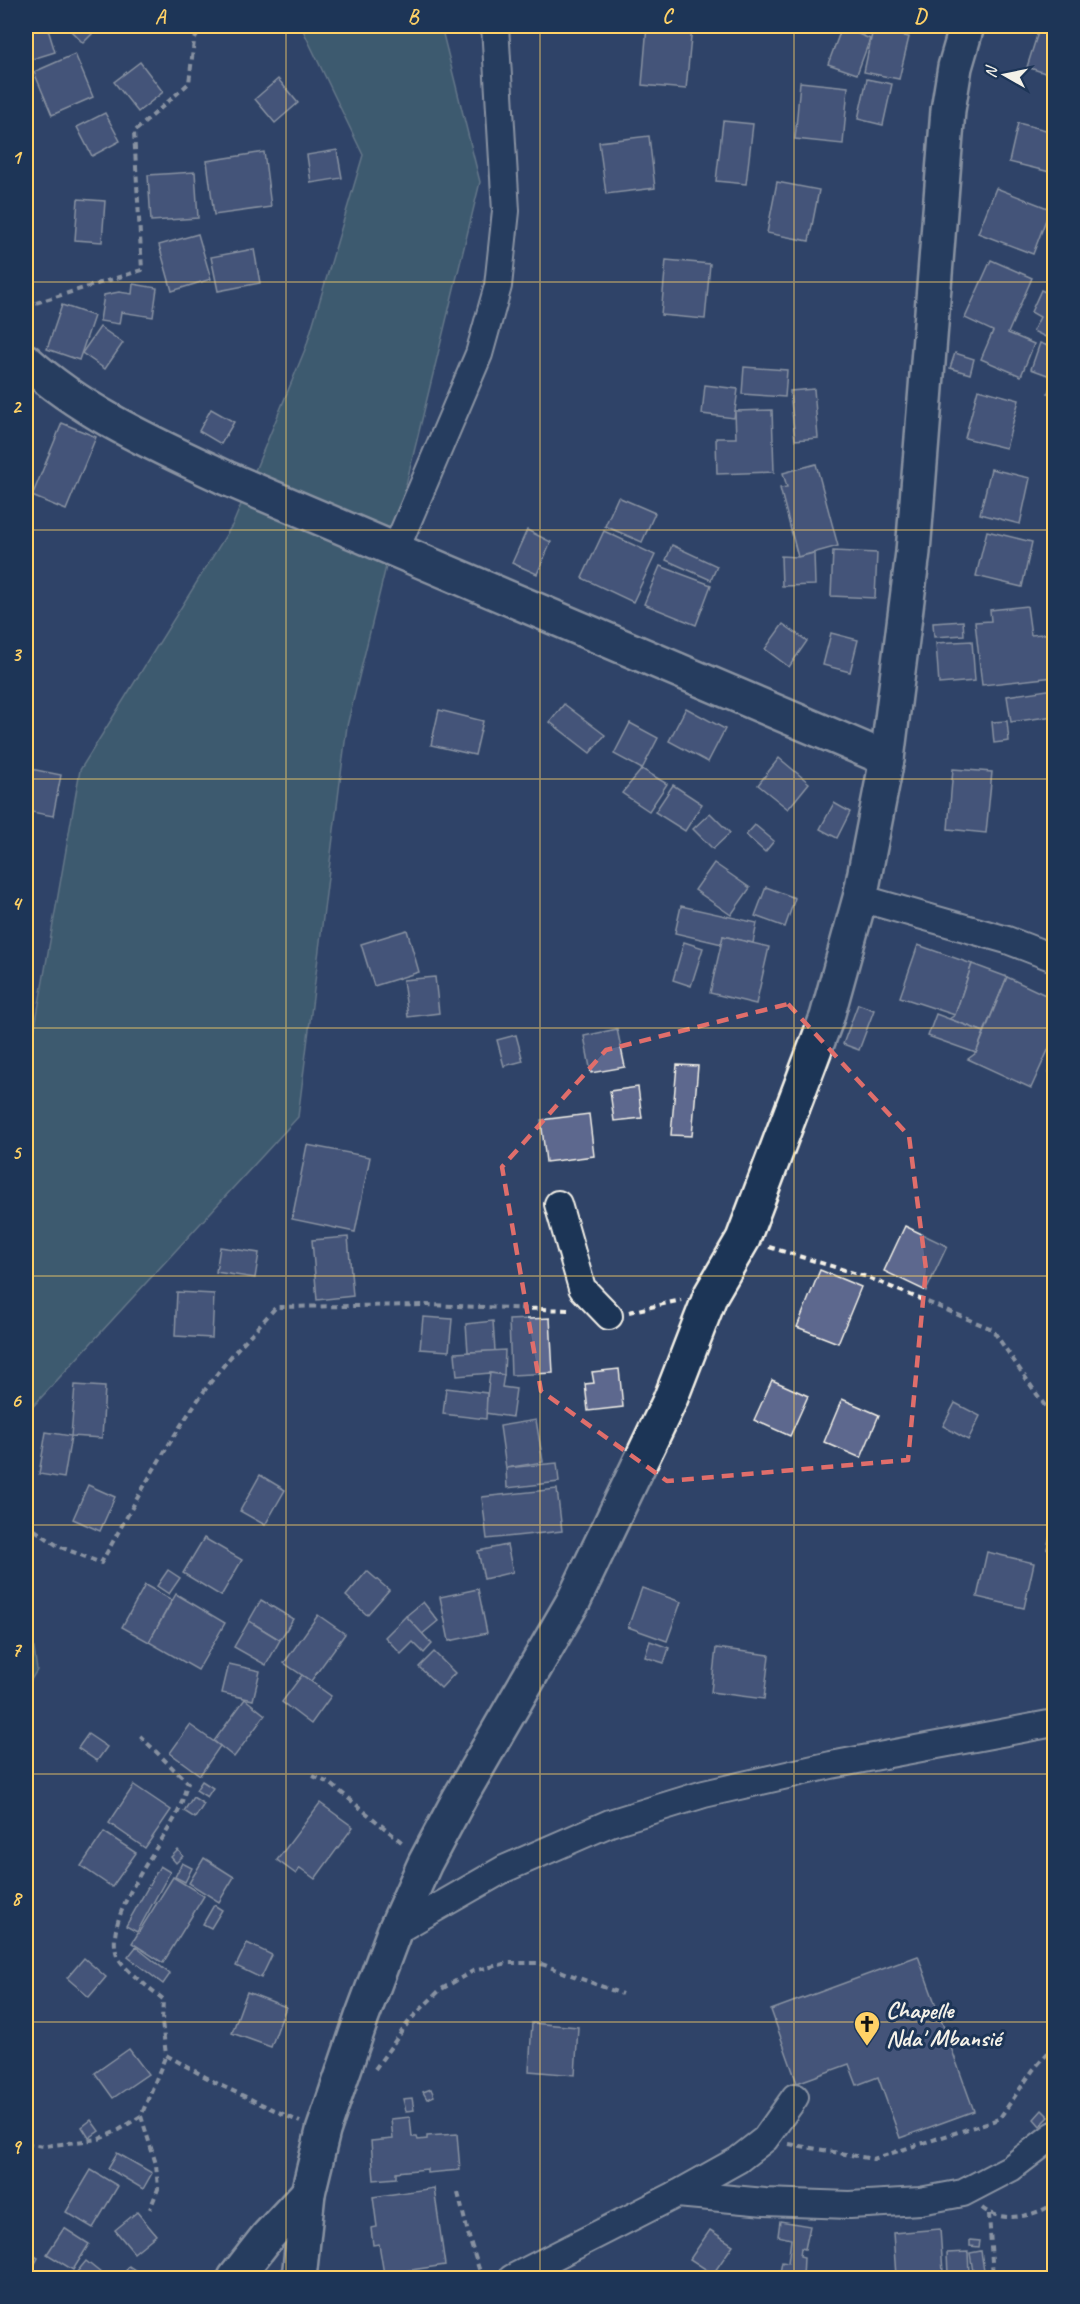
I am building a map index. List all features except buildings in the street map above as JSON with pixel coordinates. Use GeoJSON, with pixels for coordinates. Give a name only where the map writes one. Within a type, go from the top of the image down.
{"type":"FeatureCollection","features":[{"type":"Feature","properties":{"kind":"main road"},"geometry":{"type":"LineString","coordinates":[[299,2278],[308,2193],[323,2132],[394,1932],[425,1863],[574,1600],[670,1400],[711,1293],[743,1239],[827,1017],[860,898],[887,759],[913,552],[948,110],[967,26]]}},
{"type":"Feature","properties":{"kind":"main road"},"geometry":{"type":"LineString","coordinates":[[26,361],[74,399],[162,448],[395,551],[887,759]]}},
{"type":"Feature","properties":{"kind":"main road"},"geometry":{"type":"LineString","coordinates":[[235,2278],[267,2237],[308,2193]]}},
{"type":"Feature","properties":{"kind":"street"},"geometry":{"type":"LineString","coordinates":[[395,551],[479,354],[498,286],[506,211],[495,26]]}},
{"type":"Feature","properties":{"kind":"street"},"geometry":{"type":"LineString","coordinates":[[860,898],[1007,940],[1054,958]]}},
{"type":"Feature","properties":{"kind":"street"},"geometry":{"type":"LineString","coordinates":[[558,1204],[582,1288],[609,1316]]}},
{"type":"Feature","properties":{"kind":"street"},"geometry":{"type":"LineString","coordinates":[[394,1932],[504,1869],[610,1823],[704,1794],[831,1765],[1054,1723]]}},
{"type":"Feature","properties":{"kind":"street"},"geometry":{"type":"LineString","coordinates":[[512,2278],[677,2194],[738,2160],[765,2139],[795,2097]]}},
{"type":"Feature","properties":{"kind":"street"},"geometry":{"type":"LineString","coordinates":[[677,2194],[765,2202],[850,2205],[920,2201],[963,2193],[1011,2168],[1054,2135]]}},
{"type":"Feature","properties":{"kind":"path"},"geometry":{"type":"LineString","coordinates":[[26,306],[142,270],[134,132],[189,83],[194,41],[201,26]]}},
{"type":"Feature","properties":{"kind":"path"},"geometry":{"type":"LineString","coordinates":[[743,1239],[867,1277],[992,1329],[1054,1419]]}},
{"type":"Feature","properties":{"kind":"path"},"geometry":{"type":"LineString","coordinates":[[26,1524],[58,1546],[101,1563],[193,1409],[232,1355],[276,1307],[437,1306],[584,1310],[609,1316],[711,1293]]}},
{"type":"Feature","properties":{"kind":"path"},"geometry":{"type":"LineString","coordinates":[[26,2144],[46,2146],[99,2139],[119,2130],[141,2116],[166,2055],[162,2022],[163,1999],[122,1963],[117,1956],[114,1942],[130,1891],[178,1812],[188,1783],[140,1736]]}},
{"type":"Feature","properties":{"kind":"path"},"geometry":{"type":"LineString","coordinates":[[312,1776],[331,1784],[425,1863]]}},
{"type":"Feature","properties":{"kind":"path"},"geometry":{"type":"LineString","coordinates":[[373,2072],[410,2020],[440,1990],[473,1971],[508,1964],[539,1963],[622,1994]]}},
{"type":"Feature","properties":{"kind":"path"},"geometry":{"type":"LineString","coordinates":[[765,2139],[873,2159],[999,2119],[1033,2070],[1054,2046]]}},
{"type":"Feature","properties":{"kind":"path"},"geometry":{"type":"LineString","coordinates":[[166,2055],[275,2112],[323,2132]]}},
{"type":"Feature","properties":{"kind":"path"},"geometry":{"type":"LineString","coordinates":[[141,2116],[156,2164],[158,2189],[150,2209]]}},
{"type":"Feature","properties":{"kind":"path"},"geometry":{"type":"LineString","coordinates":[[458,2193],[482,2278]]}},
{"type":"Feature","properties":{"kind":"path"},"geometry":{"type":"LineString","coordinates":[[963,2193],[989,2214],[1013,2218],[1047,2209],[1054,2204]]}},
{"type":"Feature","properties":{"kind":"path"},"geometry":{"type":"LineString","coordinates":[[989,2214],[993,2278]]}},
{"type":"Feature","properties":{"kind":"highlighted area"},"geometry":{"type":"Polygon","coordinates":[[[788,1004],[909,1136],[926,1269],[908,1460],[667,1481],[541,1391],[502,1167],[606,1050],[788,1004]]]}},
{"type":"Feature","properties":{"kind":"green space"},"geometry":{"type":"Polygon","coordinates":[[[301,26],[441,26],[480,182],[347,726],[298,1117],[26,1414],[26,1078],[80,770],[233,524],[306,347],[363,155],[301,26]]]}},
{"type":"Feature","properties":{"kind":"green space"},"geometry":{"type":"Polygon","coordinates":[[[26,1592],[37,1670],[26,1688],[26,1592]]]}},
{"type":"Feature","properties":{"kind":"place","name":"Chapelle Nda' Mbansié"},"geometry":{"type":"Point","coordinates":[867,2047]}}]}
